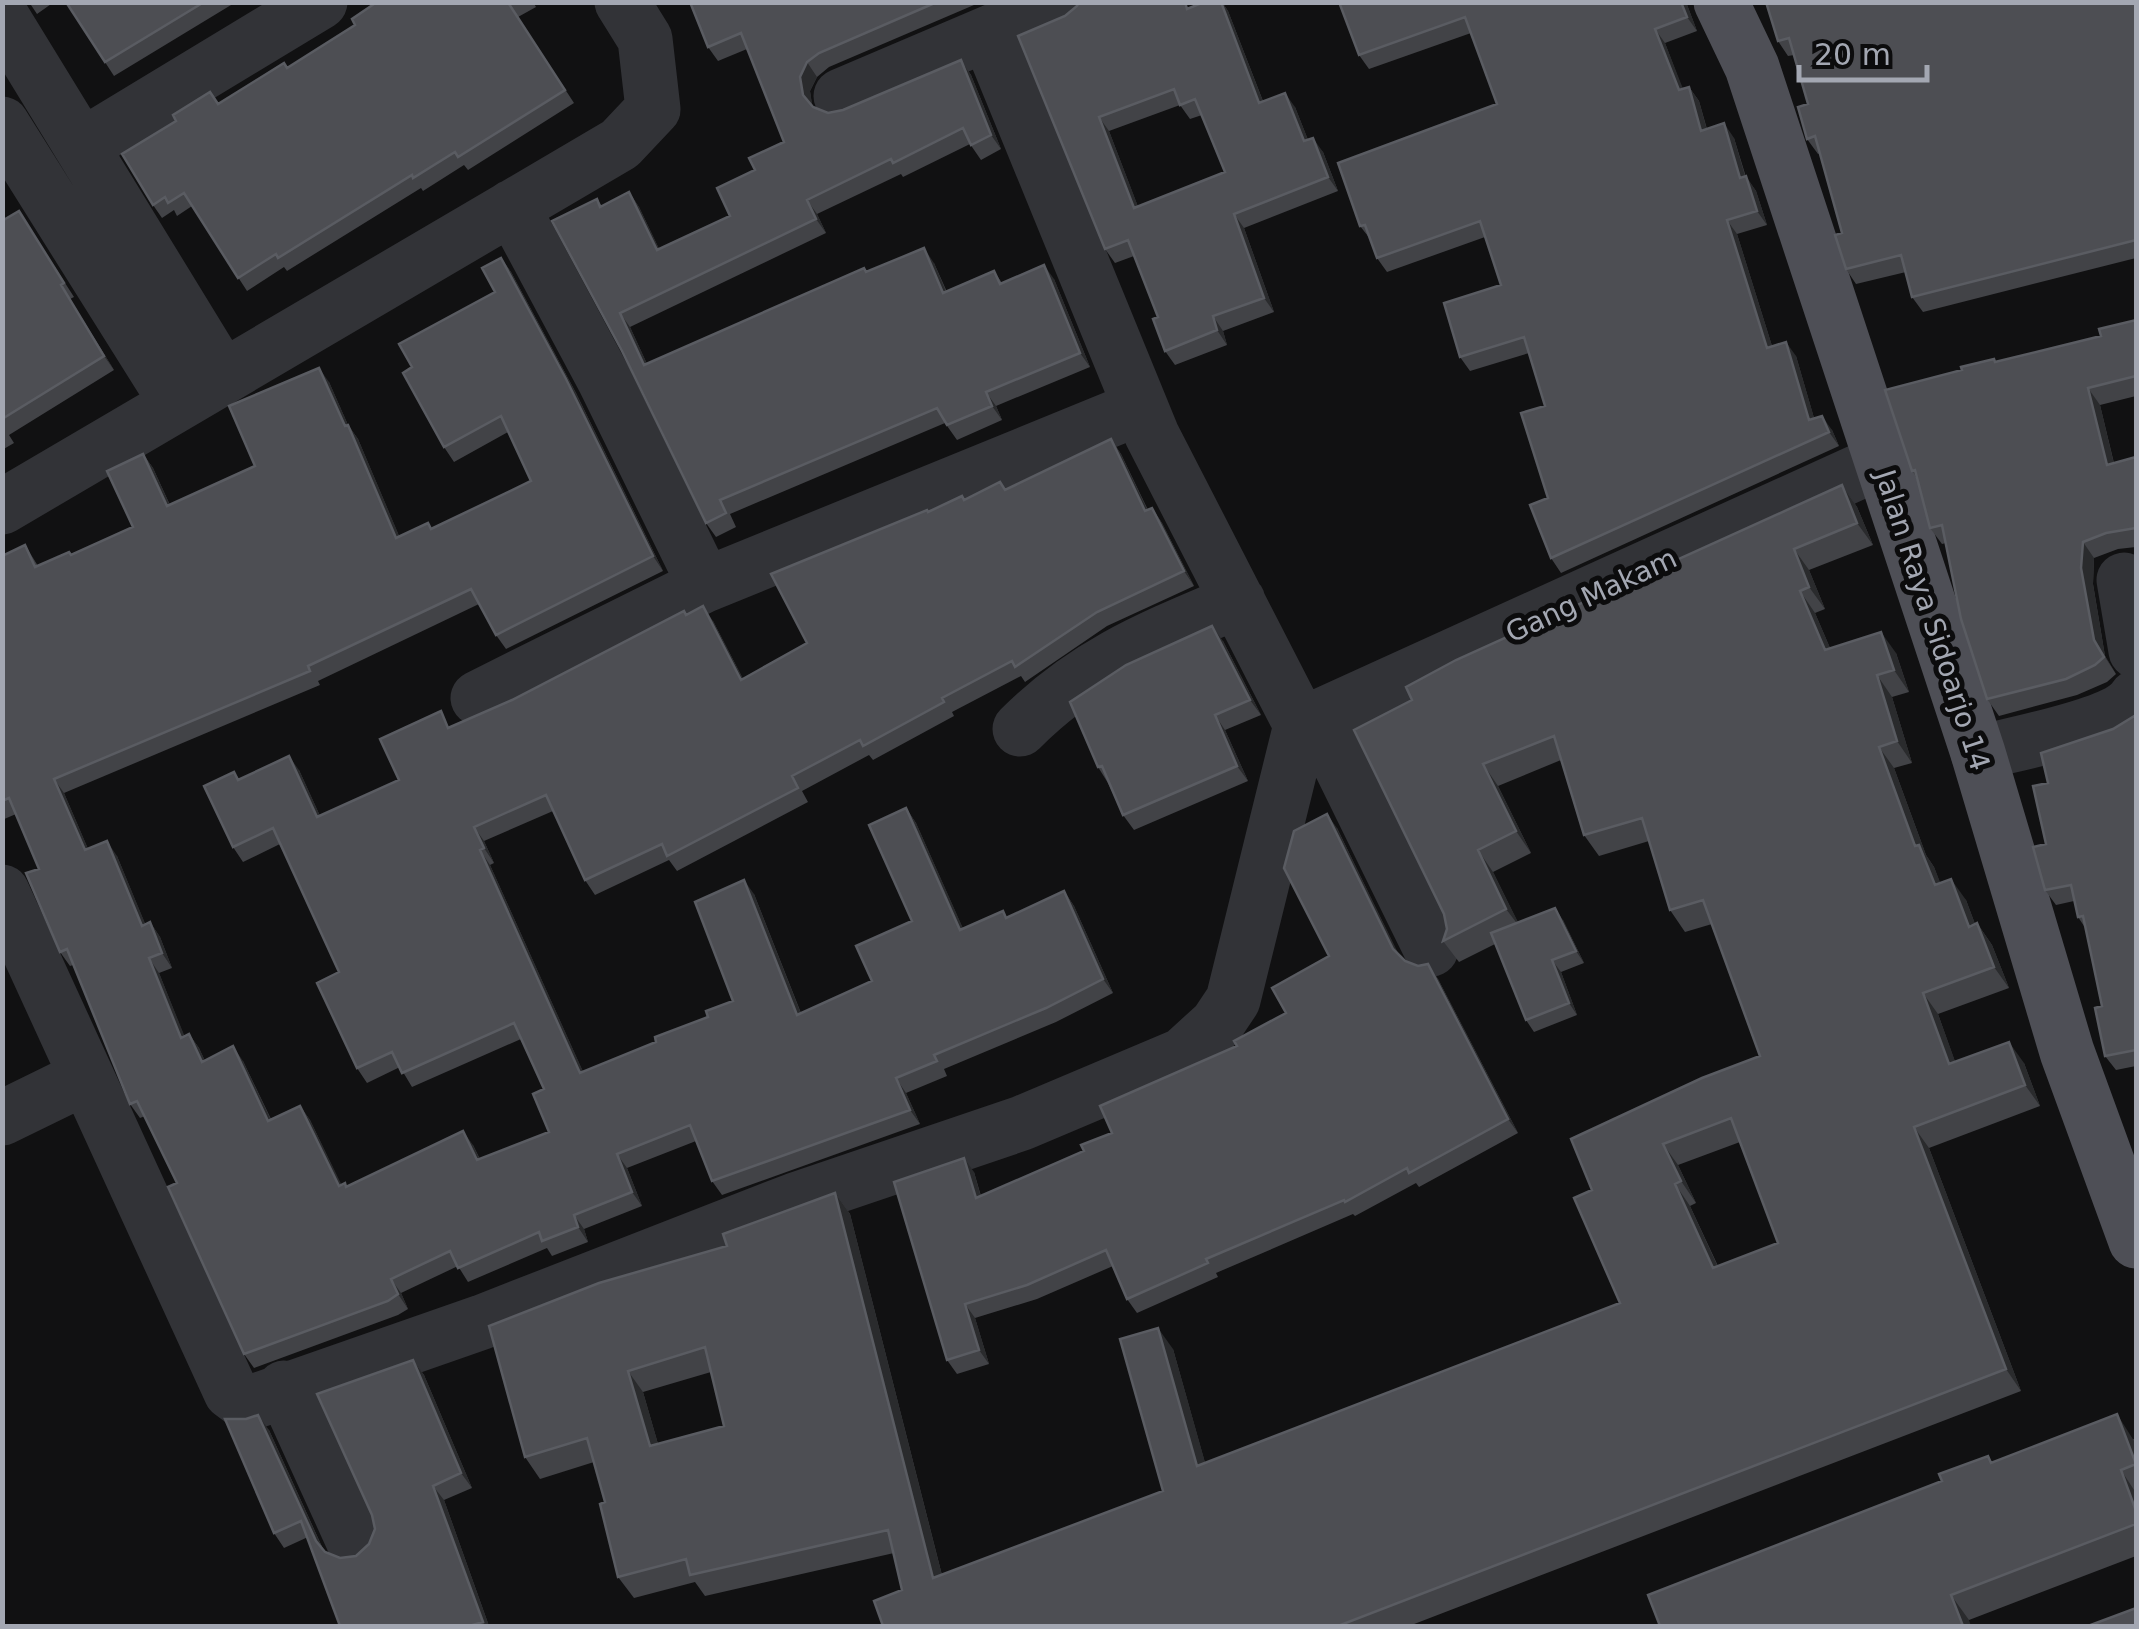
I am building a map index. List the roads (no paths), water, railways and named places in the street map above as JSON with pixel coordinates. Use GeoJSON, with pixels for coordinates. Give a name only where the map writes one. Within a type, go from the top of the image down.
{"type":"FeatureCollection","features":[{"type":"Feature","properties":{"kind":"main road","name":"Jalan Raya Sidoarjo 14"},"geometry":{"type":"LineString","coordinates":[[1720,2],[1752,67],[1978,754],[2068,1052],[2136,1241]]}},
{"type":"Feature","properties":{"kind":"street"},"geometry":{"type":"LineString","coordinates":[[82,146],[320,2]]}},
{"type":"Feature","properties":{"kind":"street"},"geometry":{"type":"LineString","coordinates":[[841,96],[1062,2]]}},
{"type":"Feature","properties":{"kind":"street"},"geometry":{"type":"LineString","coordinates":[[2,507],[620,144],[653,108],[636,15]]}},
{"type":"Feature","properties":{"kind":"street"},"geometry":{"type":"LineString","coordinates":[[2,17],[82,146],[199,390]]}},
{"type":"Feature","properties":{"kind":"street"},"geometry":{"type":"LineString","coordinates":[[988,34],[1139,408],[1238,602],[1309,721],[1431,948]]}},
{"type":"Feature","properties":{"kind":"street"},"geometry":{"type":"LineString","coordinates":[[2,124],[17,180],[199,390]]}},
{"type":"Feature","properties":{"kind":"street"},"geometry":{"type":"LineString","coordinates":[[512,206],[604,379],[705,584]]}},
{"type":"Feature","properties":{"kind":"street"},"geometry":{"type":"LineString","coordinates":[[478,698],[705,584],[1139,408]]}},
{"type":"Feature","properties":{"kind":"street","name":"Gang Makam"},"geometry":{"type":"LineString","coordinates":[[1309,721],[1880,462]]}},
{"type":"Feature","properties":{"kind":"street"},"geometry":{"type":"LineString","coordinates":[[2124,580],[2136,651]]}},
{"type":"Feature","properties":{"kind":"street"},"geometry":{"type":"LineString","coordinates":[[1020,729],[1064,688],[1132,646],[1238,602]]}},
{"type":"Feature","properties":{"kind":"street"},"geometry":{"type":"LineString","coordinates":[[1978,754],[2098,722],[2130,707],[2136,697]]}},
{"type":"Feature","properties":{"kind":"street"},"geometry":{"type":"LineString","coordinates":[[2,892],[231,1392],[246,1404],[482,1322],[795,1200],[1022,1123],[1183,1055],[1217,1024],[1233,1000],[1309,721]]}},
{"type":"Feature","properties":{"kind":"street"},"geometry":{"type":"LineString","coordinates":[[2,1118],[86,1077]]}},
{"type":"Feature","properties":{"kind":"street"},"geometry":{"type":"LineString","coordinates":[[284,1388],[354,1542]]}}]}
